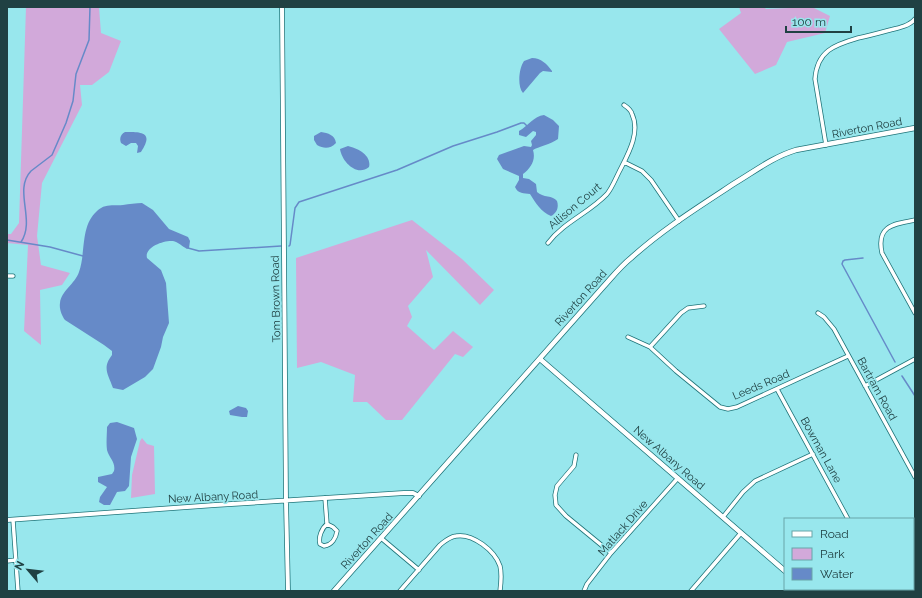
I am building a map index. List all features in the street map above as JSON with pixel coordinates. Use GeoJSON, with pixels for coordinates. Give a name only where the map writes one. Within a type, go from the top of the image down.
{"type":"FeatureCollection","features":[{"type":"Feature","properties":{"kind":"main road","name":"Riverton Road"},"geometry":{"type":"LineString","coordinates":[[334,591],[622,266],[648,243],[774,158],[796,150],[915,128]]}},
{"type":"Feature","properties":{"kind":"main road","name":"New Albany Road"},"geometry":{"type":"LineString","coordinates":[[540,359],[784,571]]}},
{"type":"Feature","properties":{"kind":"street","name":"Tom Brown Road"},"geometry":{"type":"LineString","coordinates":[[282,7],[288,591]]}},
{"type":"Feature","properties":{"kind":"street"},"geometry":{"type":"LineString","coordinates":[[826,145],[815,79],[820,60],[828,50],[839,43],[898,28],[909,24],[915,18]]}},
{"type":"Feature","properties":{"kind":"street","name":"Allison Court"},"geometry":{"type":"LineString","coordinates":[[548,243],[555,233],[596,204],[608,193],[624,162],[634,138],[632,113],[624,105]]}},
{"type":"Feature","properties":{"kind":"street"},"geometry":{"type":"LineString","coordinates":[[624,162],[642,172],[651,180],[679,221]]}},
{"type":"Feature","properties":{"kind":"street"},"geometry":{"type":"LineString","coordinates":[[915,220],[889,226],[882,234],[880,244],[882,253],[915,313]]}},
{"type":"Feature","properties":{"kind":"street"},"geometry":{"type":"LineString","coordinates":[[7,276],[13,276]]}},
{"type":"Feature","properties":{"kind":"street"},"geometry":{"type":"LineString","coordinates":[[650,347],[681,313],[688,308],[704,306]]}},
{"type":"Feature","properties":{"kind":"street","name":"Bartram Road"},"geometry":{"type":"LineString","coordinates":[[818,313],[831,325],[915,477]]}},
{"type":"Feature","properties":{"kind":"street","name":"Leeds Road"},"geometry":{"type":"LineString","coordinates":[[628,337],[650,347],[676,371],[720,407],[724,408],[738,406],[848,356]]}},
{"type":"Feature","properties":{"kind":"street"},"geometry":{"type":"LineString","coordinates":[[865,386],[915,359]]}},
{"type":"Feature","properties":{"kind":"street","name":"Bowman Lane"},"geometry":{"type":"LineString","coordinates":[[777,389],[847,518]]}},
{"type":"Feature","properties":{"kind":"street"},"geometry":{"type":"LineString","coordinates":[[723,517],[743,492],[755,481],[813,454]]}},
{"type":"Feature","properties":{"kind":"street"},"geometry":{"type":"LineString","coordinates":[[576,455],[574,466],[557,486],[555,495],[556,505],[566,516],[611,554]]}},
{"type":"Feature","properties":{"kind":"street","name":"Matlack Drive"},"geometry":{"type":"LineString","coordinates":[[584,591],[587,584],[611,554],[678,478]]}},
{"type":"Feature","properties":{"kind":"street","name":"New Albany Road"},"geometry":{"type":"LineString","coordinates":[[7,520],[404,493],[413,493],[419,496]]}},
{"type":"Feature","properties":{"kind":"street"},"geometry":{"type":"LineString","coordinates":[[326,498],[327,524],[324,526],[319,540],[320,544],[324,546],[331,543],[337,535],[337,531],[327,524]]}},
{"type":"Feature","properties":{"kind":"street"},"geometry":{"type":"LineString","coordinates":[[13,520],[18,591]]}},
{"type":"Feature","properties":{"kind":"street"},"geometry":{"type":"LineString","coordinates":[[692,591],[741,533]]}},
{"type":"Feature","properties":{"kind":"street"},"geometry":{"type":"LineString","coordinates":[[400,591],[440,545],[447,539],[456,536],[470,538],[478,542],[496,558],[501,573],[500,591]]}},
{"type":"Feature","properties":{"kind":"street"},"geometry":{"type":"LineString","coordinates":[[381,538],[419,570]]}},
{"type":"Feature","properties":{"kind":"street"},"geometry":{"type":"LineString","coordinates":[[7,561],[16,560]]}},
{"type":"Feature","properties":{"kind":"green space"},"geometry":{"type":"Polygon","coordinates":[[[26,7],[99,7],[101,33],[121,41],[109,72],[92,85],[80,85],[82,105],[42,183],[37,236],[41,265],[70,273],[62,285],[40,290],[41,345],[24,331],[28,245],[7,243],[7,234],[11,234],[19,223],[26,7]]]}},
{"type":"Feature","properties":{"kind":"green space"},"geometry":{"type":"Polygon","coordinates":[[[739,7],[764,7],[766,9],[812,7],[830,16],[825,33],[787,42],[776,65],[755,74],[719,29],[741,13],[739,7]]]}},
{"type":"Feature","properties":{"kind":"green space"},"geometry":{"type":"Polygon","coordinates":[[[412,220],[462,259],[494,290],[480,305],[426,250],[433,277],[408,306],[412,317],[407,326],[434,350],[453,331],[473,347],[463,357],[455,354],[402,420],[386,420],[367,402],[353,402],[355,375],[321,362],[297,368],[296,258],[412,220]]]}},
{"type":"Feature","properties":{"kind":"green space"},"geometry":{"type":"Polygon","coordinates":[[[142,438],[147,444],[154,446],[155,494],[131,498],[132,475],[142,438]]]}},
{"type":"Feature","properties":{"kind":"water"},"geometry":{"type":"Polygon","coordinates":[[[532,58],[544,62],[552,72],[543,71],[540,73],[523,93],[519,82],[522,64],[524,61],[532,58]]]}},
{"type":"Feature","properties":{"kind":"water"},"geometry":{"type":"Polygon","coordinates":[[[544,115],[553,120],[559,126],[558,139],[533,150],[533,160],[523,174],[523,178],[529,179],[536,184],[537,192],[539,194],[553,198],[557,201],[557,210],[551,216],[541,209],[530,194],[521,193],[518,191],[515,187],[519,180],[519,176],[503,169],[497,159],[499,155],[524,146],[531,147],[531,141],[536,135],[536,132],[533,131],[526,137],[519,135],[519,131],[534,119],[544,115]]]}},
{"type":"Feature","properties":{"kind":"water"},"geometry":{"type":"Polygon","coordinates":[[[125,132],[144,134],[146,140],[141,152],[137,153],[138,146],[136,143],[131,143],[126,146],[121,143],[121,136],[125,132]]]}},
{"type":"Feature","properties":{"kind":"water"},"geometry":{"type":"Polygon","coordinates":[[[321,132],[333,136],[336,143],[327,148],[317,145],[314,140],[314,136],[321,132]]]}},
{"type":"Feature","properties":{"kind":"water"},"geometry":{"type":"Polygon","coordinates":[[[348,146],[356,148],[366,156],[369,167],[364,170],[360,170],[351,167],[347,163],[341,154],[340,149],[348,146]]]}},
{"type":"Feature","properties":{"kind":"water"},"geometry":{"type":"Polygon","coordinates":[[[142,203],[153,210],[169,229],[188,237],[190,241],[189,248],[187,249],[177,242],[169,241],[156,245],[147,254],[147,258],[161,270],[166,283],[169,323],[153,369],[145,377],[123,390],[113,388],[108,375],[107,364],[112,355],[112,351],[65,320],[61,312],[60,303],[65,291],[79,272],[86,232],[92,217],[100,208],[106,206],[142,203]]]}},
{"type":"Feature","properties":{"kind":"water"},"geometry":{"type":"Polygon","coordinates":[[[238,406],[246,408],[248,411],[247,417],[230,415],[229,411],[238,406]]]}},
{"type":"Feature","properties":{"kind":"water"},"geometry":{"type":"Polygon","coordinates":[[[117,422],[134,428],[137,439],[131,457],[129,486],[125,491],[117,492],[110,505],[104,505],[99,502],[100,497],[107,487],[98,482],[98,477],[112,474],[114,471],[113,463],[107,450],[107,427],[110,423],[117,422]]]}},
{"type":"Feature","properties":{"kind":"waterway"},"geometry":{"type":"LineString","coordinates":[[21,242],[25,233],[26,224],[24,196],[26,179],[31,171],[52,155],[66,123],[73,101],[76,74],[89,40],[90,7]]}},
{"type":"Feature","properties":{"kind":"waterway"},"geometry":{"type":"LineString","coordinates":[[289,246],[295,208],[299,202],[397,170],[453,146],[521,123],[524,123],[528,127]]}},
{"type":"Feature","properties":{"kind":"waterway"},"geometry":{"type":"LineString","coordinates":[[7,240],[50,247],[83,256]]}},
{"type":"Feature","properties":{"kind":"waterway"},"geometry":{"type":"LineString","coordinates":[[188,248],[199,251],[281,246]]}},
{"type":"Feature","properties":{"kind":"waterway"},"geometry":{"type":"LineString","coordinates":[[863,258],[845,260],[842,264],[895,362]]}},
{"type":"Feature","properties":{"kind":"waterway"},"geometry":{"type":"LineString","coordinates":[[902,376],[915,396]]}}]}
